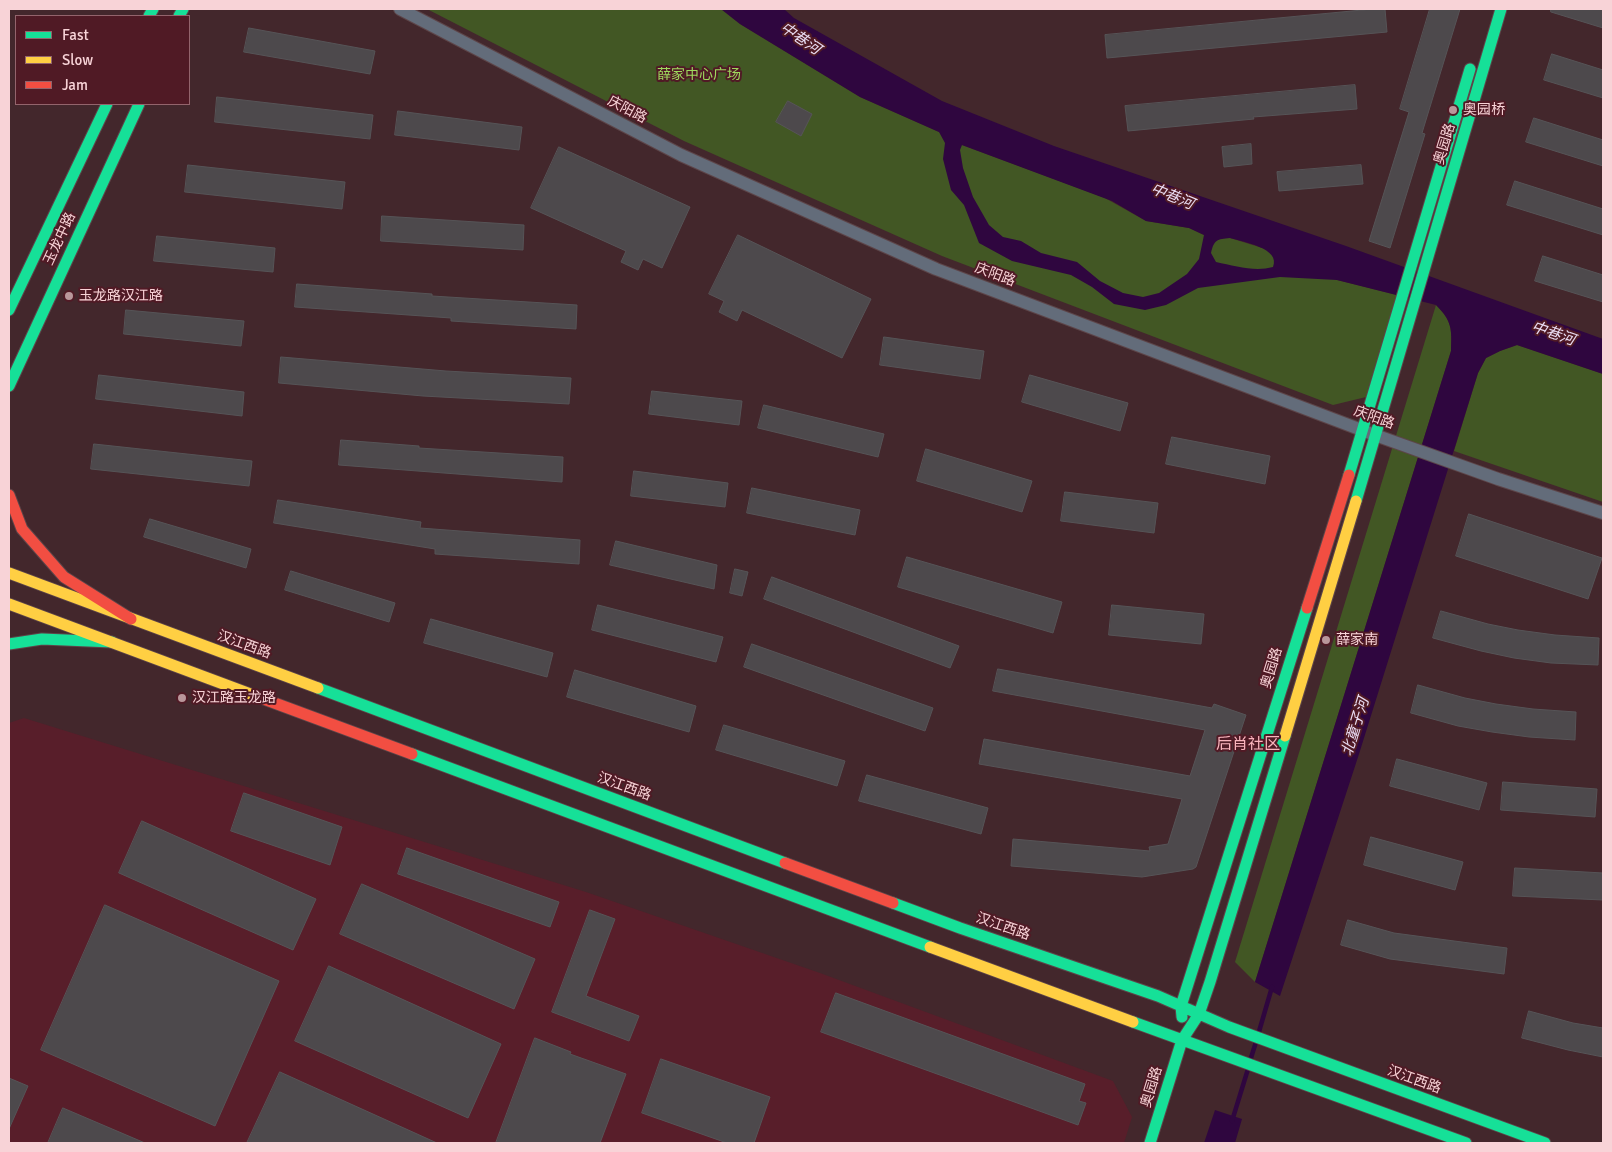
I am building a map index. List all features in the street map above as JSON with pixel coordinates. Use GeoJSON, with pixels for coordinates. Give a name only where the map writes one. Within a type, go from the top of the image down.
{"type":"FeatureCollection","features":[{"type":"Feature","properties":{"kind":"main road","name":"奥园路"},"geometry":{"type":"LineString","coordinates":[[1150,1143],[1182,1040],[1199,1014],[1413,309],[1501,9]]}},
{"type":"Feature","properties":{"kind":"main road","name":"奥园路"},"geometry":{"type":"LineString","coordinates":[[1182,1040],[1181,1006],[1363,430],[1413,256],[1474,56]]}},
{"type":"Feature","properties":{"kind":"main road","name":"玉龙中路"},"geometry":{"type":"LineString","coordinates":[[9,310],[108,105]]}},
{"type":"Feature","properties":{"kind":"main road","name":"玉龙中路"},"geometry":{"type":"LineString","coordinates":[[9,386],[139,105]]}},
{"type":"Feature","properties":{"kind":"main road"},"geometry":{"type":"LineString","coordinates":[[9,495],[22,529],[64,577],[131,619]]}},
{"type":"Feature","properties":{"kind":"main road","name":"汉江西路"},"geometry":{"type":"LineString","coordinates":[[9,573],[960,928],[1158,996],[1228,1027],[1545,1143]]}},
{"type":"Feature","properties":{"kind":"main road"},"geometry":{"type":"LineString","coordinates":[[9,604],[1182,1040],[1466,1143]]}},
{"type":"Feature","properties":{"kind":"main road"},"geometry":{"type":"LineString","coordinates":[[9,644],[42,639],[112,642]]}},
{"type":"Feature","properties":{"kind":"street","name":"庆阳路"},"geometry":{"type":"LineString","coordinates":[[400,9],[681,155],[936,269],[1375,435],[1603,513]]}},
{"type":"Feature","properties":{"kind":"shaded area"},"geometry":{"type":"Polygon","coordinates":[[[24,718],[586,892],[820,973],[1113,1081],[1132,1117],[1124,1143],[9,1143],[9,723],[24,718]]]}},
{"type":"Feature","properties":{"kind":"green space","name":"薛家中心广场"},"geometry":{"type":"Polygon","coordinates":[[[427,9],[721,9],[740,24],[860,97],[939,132],[962,145],[1105,198],[1146,221],[1189,228],[1204,235],[1230,238],[1269,250],[1337,280],[1397,295],[1366,397],[1333,405],[942,256],[684,141],[427,9]]]}},
{"type":"Feature","properties":{"kind":"green space"},"geometry":{"type":"Polygon","coordinates":[[[1436,305],[1450,326],[1451,351],[1255,982],[1235,962],[1436,305]]]}},
{"type":"Feature","properties":{"kind":"green space"},"geometry":{"type":"Polygon","coordinates":[[[1517,345],[1603,374],[1603,502],[1454,451],[1478,373],[1486,358],[1517,345]]]}},
{"type":"Feature","properties":{"kind":"water","name":"中巷河"},"geometry":{"type":"Polygon","coordinates":[[[721,9],[784,9],[794,18],[942,101],[1054,146],[1346,246],[1603,339],[1603,374],[1517,345],[1486,358],[1478,373],[1359,754],[1280,996],[1255,982],[1451,351],[1451,331],[1448,321],[1436,305],[1337,280],[1280,277],[1198,288],[1166,305],[1145,310],[1114,304],[1092,287],[1071,275],[1012,261],[979,243],[964,205],[951,190],[943,159],[945,143],[939,132],[860,97],[740,24],[721,9]],[[962,145],[960,150],[963,168],[973,197],[989,225],[1003,237],[1021,241],[1041,253],[1077,262],[1100,281],[1123,293],[1143,297],[1159,293],[1187,274],[1199,259],[1204,235],[1189,228],[1146,221],[1112,201],[962,145]],[[1230,238],[1219,240],[1213,245],[1211,253],[1216,262],[1252,269],[1273,267],[1274,260],[1266,251],[1230,238]]]}},
{"type":"Feature","properties":{"kind":"water"},"geometry":{"type":"Polygon","coordinates":[[[1215,1110],[1242,1119],[1235,1143],[1204,1143],[1215,1110]]]}},
{"type":"Feature","properties":{"kind":"building"},"geometry":{"type":"Polygon","coordinates":[[[1385,9],[1387,32],[1107,58],[1105,35],[1385,9]]]}},
{"type":"Feature","properties":{"kind":"building"},"geometry":{"type":"Polygon","coordinates":[[[1430,9],[1460,9],[1422,133],[1425,134],[1390,248],[1369,241],[1409,112],[1400,109],[1430,9]]]}},
{"type":"Feature","properties":{"kind":"building"},"geometry":{"type":"Polygon","coordinates":[[[1551,9],[1603,9],[1603,28],[1551,12],[1551,9]]]}},
{"type":"Feature","properties":{"kind":"building"},"geometry":{"type":"Polygon","coordinates":[[[249,28],[375,51],[370,74],[244,52],[249,28]]]}},
{"type":"Feature","properties":{"kind":"building"},"geometry":{"type":"Polygon","coordinates":[[[1552,54],[1603,70],[1603,98],[1544,80],[1552,54]]]}},
{"type":"Feature","properties":{"kind":"building"},"geometry":{"type":"Polygon","coordinates":[[[1355,85],[1357,109],[1253,117],[1254,119],[1128,131],[1125,106],[1355,85]]]}},
{"type":"Feature","properties":{"kind":"building"},"geometry":{"type":"Polygon","coordinates":[[[217,97],[373,115],[370,139],[215,122],[217,97]]]}},
{"type":"Feature","properties":{"kind":"building"},"geometry":{"type":"Polygon","coordinates":[[[788,101],[812,114],[801,136],[776,122],[788,101]]]}},
{"type":"Feature","properties":{"kind":"building"},"geometry":{"type":"Polygon","coordinates":[[[398,111],[522,127],[519,150],[395,135],[398,111]]]}},
{"type":"Feature","properties":{"kind":"building"},"geometry":{"type":"Polygon","coordinates":[[[1534,118],[1603,140],[1603,166],[1526,142],[1534,118]]]}},
{"type":"Feature","properties":{"kind":"building"},"geometry":{"type":"Polygon","coordinates":[[[1251,144],[1252,164],[1224,167],[1222,147],[1251,144]]]}},
{"type":"Feature","properties":{"kind":"building"},"geometry":{"type":"Polygon","coordinates":[[[559,147],[690,207],[662,268],[643,259],[638,270],[621,262],[626,251],[531,208],[559,147]]]}},
{"type":"Feature","properties":{"kind":"building"},"geometry":{"type":"Polygon","coordinates":[[[188,165],[345,182],[342,209],[185,192],[188,165]]]}},
{"type":"Feature","properties":{"kind":"building"},"geometry":{"type":"Polygon","coordinates":[[[1361,165],[1363,184],[1279,191],[1277,172],[1361,165]]]}},
{"type":"Feature","properties":{"kind":"building"},"geometry":{"type":"Polygon","coordinates":[[[1515,181],[1603,209],[1603,235],[1507,205],[1515,181]]]}},
{"type":"Feature","properties":{"kind":"building"},"geometry":{"type":"Polygon","coordinates":[[[382,216],[524,225],[523,250],[381,241],[382,216]]]}},
{"type":"Feature","properties":{"kind":"building"},"geometry":{"type":"Polygon","coordinates":[[[738,235],[871,299],[842,358],[742,310],[737,321],[719,312],[724,301],[709,294],[738,235]]]}},
{"type":"Feature","properties":{"kind":"building"},"geometry":{"type":"Polygon","coordinates":[[[157,236],[275,248],[273,272],[154,261],[157,236]]]}},
{"type":"Feature","properties":{"kind":"building"},"geometry":{"type":"Polygon","coordinates":[[[1543,256],[1603,275],[1603,302],[1535,281],[1543,256]]]}},
{"type":"Feature","properties":{"kind":"building"},"geometry":{"type":"Polygon","coordinates":[[[297,284],[432,294],[432,296],[577,305],[576,329],[451,321],[451,318],[295,307],[297,284]]]}},
{"type":"Feature","properties":{"kind":"building"},"geometry":{"type":"Polygon","coordinates":[[[126,310],[244,321],[241,346],[124,334],[126,310]]]}},
{"type":"Feature","properties":{"kind":"building"},"geometry":{"type":"Polygon","coordinates":[[[884,337],[984,351],[980,379],[880,365],[884,337]]]}},
{"type":"Feature","properties":{"kind":"building"},"geometry":{"type":"Polygon","coordinates":[[[281,357],[446,371],[571,378],[569,404],[423,396],[279,383],[281,357]]]}},
{"type":"Feature","properties":{"kind":"building"},"geometry":{"type":"Polygon","coordinates":[[[99,375],[244,392],[242,416],[96,399],[99,375]]]}},
{"type":"Feature","properties":{"kind":"building"},"geometry":{"type":"Polygon","coordinates":[[[1030,375],[1128,403],[1120,431],[1022,402],[1030,375]]]}},
{"type":"Feature","properties":{"kind":"building"},"geometry":{"type":"Polygon","coordinates":[[[652,391],[742,401],[739,425],[649,414],[652,391]]]}},
{"type":"Feature","properties":{"kind":"building"},"geometry":{"type":"Polygon","coordinates":[[[764,405],[884,434],[878,457],[758,428],[764,405]]]}},
{"type":"Feature","properties":{"kind":"building"},"geometry":{"type":"Polygon","coordinates":[[[1172,437],[1270,456],[1265,484],[1166,464],[1172,437]]]}},
{"type":"Feature","properties":{"kind":"building"},"geometry":{"type":"Polygon","coordinates":[[[341,440],[419,446],[419,448],[563,457],[562,482],[339,465],[341,440]]]}},
{"type":"Feature","properties":{"kind":"building"},"geometry":{"type":"Polygon","coordinates":[[[94,444],[252,461],[249,486],[91,469],[94,444]]]}},
{"type":"Feature","properties":{"kind":"building"},"geometry":{"type":"Polygon","coordinates":[[[926,449],[1032,481],[1022,512],[917,481],[926,449]]]}},
{"type":"Feature","properties":{"kind":"building"},"geometry":{"type":"Polygon","coordinates":[[[634,471],[728,483],[725,507],[631,496],[634,471]]]}},
{"type":"Feature","properties":{"kind":"building"},"geometry":{"type":"Polygon","coordinates":[[[752,488],[860,510],[855,535],[747,513],[752,488]]]}},
{"type":"Feature","properties":{"kind":"building"},"geometry":{"type":"Polygon","coordinates":[[[1065,492],[1158,503],[1154,533],[1061,521],[1065,492]]]}},
{"type":"Feature","properties":{"kind":"building"},"geometry":{"type":"Polygon","coordinates":[[[278,500],[421,522],[420,528],[580,540],[579,564],[435,554],[435,549],[274,523],[278,500]]]}},
{"type":"Feature","properties":{"kind":"building"},"geometry":{"type":"Polygon","coordinates":[[[1469,514],[1602,558],[1588,599],[1456,556],[1469,514]]]}},
{"type":"Feature","properties":{"kind":"building"},"geometry":{"type":"Polygon","coordinates":[[[150,519],[251,549],[246,568],[144,537],[150,519]]]}},
{"type":"Feature","properties":{"kind":"building"},"geometry":{"type":"Polygon","coordinates":[[[616,541],[717,565],[714,589],[610,565],[616,541]]]}},
{"type":"Feature","properties":{"kind":"building"},"geometry":{"type":"Polygon","coordinates":[[[907,557],[1062,602],[1053,633],[898,587],[907,557]]]}},
{"type":"Feature","properties":{"kind":"building"},"geometry":{"type":"Polygon","coordinates":[[[735,569],[748,572],[742,596],[730,593],[735,569]]]}},
{"type":"Feature","properties":{"kind":"building"},"geometry":{"type":"Polygon","coordinates":[[[291,571],[395,603],[389,622],[285,590],[291,571]]]}},
{"type":"Feature","properties":{"kind":"building"},"geometry":{"type":"Polygon","coordinates":[[[772,577],[959,646],[950,668],[764,599],[772,577]]]}},
{"type":"Feature","properties":{"kind":"building"},"geometry":{"type":"Polygon","coordinates":[[[598,605],[723,637],[716,662],[592,630],[598,605]]]}},
{"type":"Feature","properties":{"kind":"building"},"geometry":{"type":"Polygon","coordinates":[[[1112,605],[1204,614],[1201,644],[1109,635],[1112,605]]]}},
{"type":"Feature","properties":{"kind":"building"},"geometry":{"type":"Polygon","coordinates":[[[1441,611],[1518,630],[1599,638],[1598,665],[1551,663],[1514,658],[1433,638],[1441,611]]]}},
{"type":"Feature","properties":{"kind":"building"},"geometry":{"type":"Polygon","coordinates":[[[431,619],[553,653],[547,677],[424,643],[431,619]]]}},
{"type":"Feature","properties":{"kind":"building"},"geometry":{"type":"Polygon","coordinates":[[[752,644],[933,708],[925,731],[744,667],[752,644]]]}},
{"type":"Feature","properties":{"kind":"building"},"geometry":{"type":"Polygon","coordinates":[[[998,669],[1212,708],[1214,704],[1246,715],[1196,867],[1142,877],[1011,866],[1013,839],[1150,851],[1149,847],[1168,844],[1182,799],[979,764],[984,739],[1190,776],[1205,730],[993,691],[998,669]]]}},
{"type":"Feature","properties":{"kind":"building"},"geometry":{"type":"Polygon","coordinates":[[[575,670],[696,706],[689,732],[567,697],[575,670]]]}},
{"type":"Feature","properties":{"kind":"building"},"geometry":{"type":"Polygon","coordinates":[[[1418,685],[1465,698],[1496,704],[1576,712],[1575,740],[1492,732],[1458,726],[1411,713],[1418,685]]]}},
{"type":"Feature","properties":{"kind":"building"},"geometry":{"type":"Polygon","coordinates":[[[724,725],[845,761],[837,786],[716,750],[724,725]]]}},
{"type":"Feature","properties":{"kind":"building"},"geometry":{"type":"Polygon","coordinates":[[[1397,759],[1487,783],[1479,810],[1390,786],[1397,759]]]}},
{"type":"Feature","properties":{"kind":"building"},"geometry":{"type":"Polygon","coordinates":[[[867,775],[988,808],[981,834],[859,801],[867,775]]]}},
{"type":"Feature","properties":{"kind":"building"},"geometry":{"type":"Polygon","coordinates":[[[1503,782],[1597,789],[1595,817],[1501,810],[1503,782]]]}},
{"type":"Feature","properties":{"kind":"building"},"geometry":{"type":"Polygon","coordinates":[[[244,793],[342,827],[330,865],[231,831],[244,793]]]}},
{"type":"Feature","properties":{"kind":"building"},"geometry":{"type":"Polygon","coordinates":[[[142,821],[316,899],[293,950],[119,873],[142,821]]]}},
{"type":"Feature","properties":{"kind":"building"},"geometry":{"type":"Polygon","coordinates":[[[1371,837],[1463,862],[1455,890],[1364,865],[1371,837]]]}},
{"type":"Feature","properties":{"kind":"building"},"geometry":{"type":"Polygon","coordinates":[[[407,848],[559,902],[550,927],[398,874],[407,848]]]}},
{"type":"Feature","properties":{"kind":"building"},"geometry":{"type":"Polygon","coordinates":[[[1515,868],[1603,873],[1603,900],[1513,896],[1515,868]]]}},
{"type":"Feature","properties":{"kind":"building"},"geometry":{"type":"Polygon","coordinates":[[[362,884],[535,959],[514,1009],[340,934],[362,884]]]}},
{"type":"Feature","properties":{"kind":"building"},"geometry":{"type":"Polygon","coordinates":[[[105,905],[279,981],[215,1126],[41,1050],[105,905]]]}},
{"type":"Feature","properties":{"kind":"building"},"geometry":{"type":"Polygon","coordinates":[[[590,910],[615,919],[586,996],[639,1016],[629,1041],[552,1012],[590,910]]]}},
{"type":"Feature","properties":{"kind":"building"},"geometry":{"type":"Polygon","coordinates":[[[1348,920],[1394,933],[1507,948],[1504,974],[1390,959],[1341,945],[1348,920]]]}},
{"type":"Feature","properties":{"kind":"building"},"geometry":{"type":"Polygon","coordinates":[[[329,966],[501,1044],[468,1118],[295,1041],[329,966]]]}},
{"type":"Feature","properties":{"kind":"building"},"geometry":{"type":"Polygon","coordinates":[[[836,993],[1085,1084],[1079,1101],[1086,1103],[1078,1125],[821,1032],[836,993]]]}},
{"type":"Feature","properties":{"kind":"building"},"geometry":{"type":"Polygon","coordinates":[[[1529,1011],[1573,1023],[1603,1028],[1603,1057],[1522,1038],[1529,1011]]]}},
{"type":"Feature","properties":{"kind":"building"},"geometry":{"type":"Polygon","coordinates":[[[535,1038],[571,1052],[570,1054],[626,1074],[600,1143],[496,1143],[535,1038]]]}},
{"type":"Feature","properties":{"kind":"building"},"geometry":{"type":"Polygon","coordinates":[[[661,1059],[770,1097],[754,1143],[727,1143],[642,1113],[661,1059]]]}},
{"type":"Feature","properties":{"kind":"building"},"geometry":{"type":"Polygon","coordinates":[[[280,1072],[437,1143],[247,1143],[280,1072]]]}},
{"type":"Feature","properties":{"kind":"building"},"geometry":{"type":"Polygon","coordinates":[[[9,1078],[28,1086],[9,1129],[9,1078]]]}},
{"type":"Feature","properties":{"kind":"building"},"geometry":{"type":"Polygon","coordinates":[[[63,1108],[145,1143],[48,1143],[63,1108]]]}},
{"type":"Feature","properties":{"kind":"waterway","name":"北童子河"},"geometry":{"type":"LineString","coordinates":[[1258,1035],[1272,987]]}},
{"type":"Feature","properties":{"kind":"waterway","name":"北童子河"},"geometry":{"type":"LineString","coordinates":[[1250,1061],[1256,1042]]}},
{"type":"Feature","properties":{"kind":"waterway","name":"北童子河"},"geometry":{"type":"LineString","coordinates":[[1232,1121],[1248,1069]]}},
{"type":"Feature","properties":{"kind":"traffic: fast"},"geometry":{"type":"LineString","coordinates":[[150,15],[153,9]]}},
{"type":"Feature","properties":{"kind":"traffic: fast"},"geometry":{"type":"LineString","coordinates":[[180,15],[183,9]]}},
{"type":"Feature","properties":{"kind":"traffic: fast"},"geometry":{"type":"LineString","coordinates":[[1356,501],[1501,9]]}},
{"type":"Feature","properties":{"kind":"traffic: fast"},"geometry":{"type":"LineString","coordinates":[[1349,475],[1470,69]]}},
{"type":"Feature","properties":{"kind":"traffic: fast"},"geometry":{"type":"LineString","coordinates":[[9,310],[107,105]]}},
{"type":"Feature","properties":{"kind":"traffic: fast"},"geometry":{"type":"LineString","coordinates":[[9,386],[139,105]]}},
{"type":"Feature","properties":{"kind":"traffic: fast"},"geometry":{"type":"LineString","coordinates":[[1182,1017],[1181,1006],[1307,608]]}},
{"type":"Feature","properties":{"kind":"traffic: fast"},"geometry":{"type":"LineString","coordinates":[[9,644],[42,639],[112,642]]}},
{"type":"Feature","properties":{"kind":"traffic: fast"},"geometry":{"type":"LineString","coordinates":[[318,688],[785,863]]}},
{"type":"Feature","properties":{"kind":"traffic: fast"},"geometry":{"type":"LineString","coordinates":[[1150,1143],[1182,1040],[1199,1014],[1210,982],[1285,736]]}},
{"type":"Feature","properties":{"kind":"traffic: fast"},"geometry":{"type":"LineString","coordinates":[[412,754],[930,947]]}},
{"type":"Feature","properties":{"kind":"traffic: fast"},"geometry":{"type":"LineString","coordinates":[[893,903],[1158,996],[1229,1027],[1545,1143]]}},
{"type":"Feature","properties":{"kind":"traffic: fast"},"geometry":{"type":"LineString","coordinates":[[1133,1022],[1466,1143]]}},
{"type":"Feature","properties":{"kind":"traffic: slow"},"geometry":{"type":"LineString","coordinates":[[1285,736],[1356,501]]}},
{"type":"Feature","properties":{"kind":"traffic: slow"},"geometry":{"type":"LineString","coordinates":[[9,573],[318,688]]}},
{"type":"Feature","properties":{"kind":"traffic: slow"},"geometry":{"type":"LineString","coordinates":[[9,604],[261,698]]}},
{"type":"Feature","properties":{"kind":"traffic: slow"},"geometry":{"type":"LineString","coordinates":[[930,947],[1133,1022]]}},
{"type":"Feature","properties":{"kind":"traffic: jam"},"geometry":{"type":"LineString","coordinates":[[1307,608],[1349,475]]}},
{"type":"Feature","properties":{"kind":"traffic: jam"},"geometry":{"type":"LineString","coordinates":[[9,495],[22,529],[64,577],[131,619]]}},
{"type":"Feature","properties":{"kind":"traffic: jam"},"geometry":{"type":"LineString","coordinates":[[261,698],[412,754]]}},
{"type":"Feature","properties":{"kind":"traffic: jam"},"geometry":{"type":"LineString","coordinates":[[785,863],[893,903]]}},
{"type":"Feature","properties":{"kind":"place","name":"奥园桥"},"geometry":{"type":"Point","coordinates":[1453,110]}},
{"type":"Feature","properties":{"kind":"place","name":"玉龙路汉江路"},"geometry":{"type":"Point","coordinates":[69,296]}},
{"type":"Feature","properties":{"kind":"place","name":"薛家南"},"geometry":{"type":"Point","coordinates":[1326,640]}},
{"type":"Feature","properties":{"kind":"place","name":"汉江路玉龙路"},"geometry":{"type":"Point","coordinates":[182,698]}},
{"type":"Feature","properties":{"kind":"district","name":"后肖社区"},"geometry":{"type":"Point","coordinates":[1248,745]}}]}
